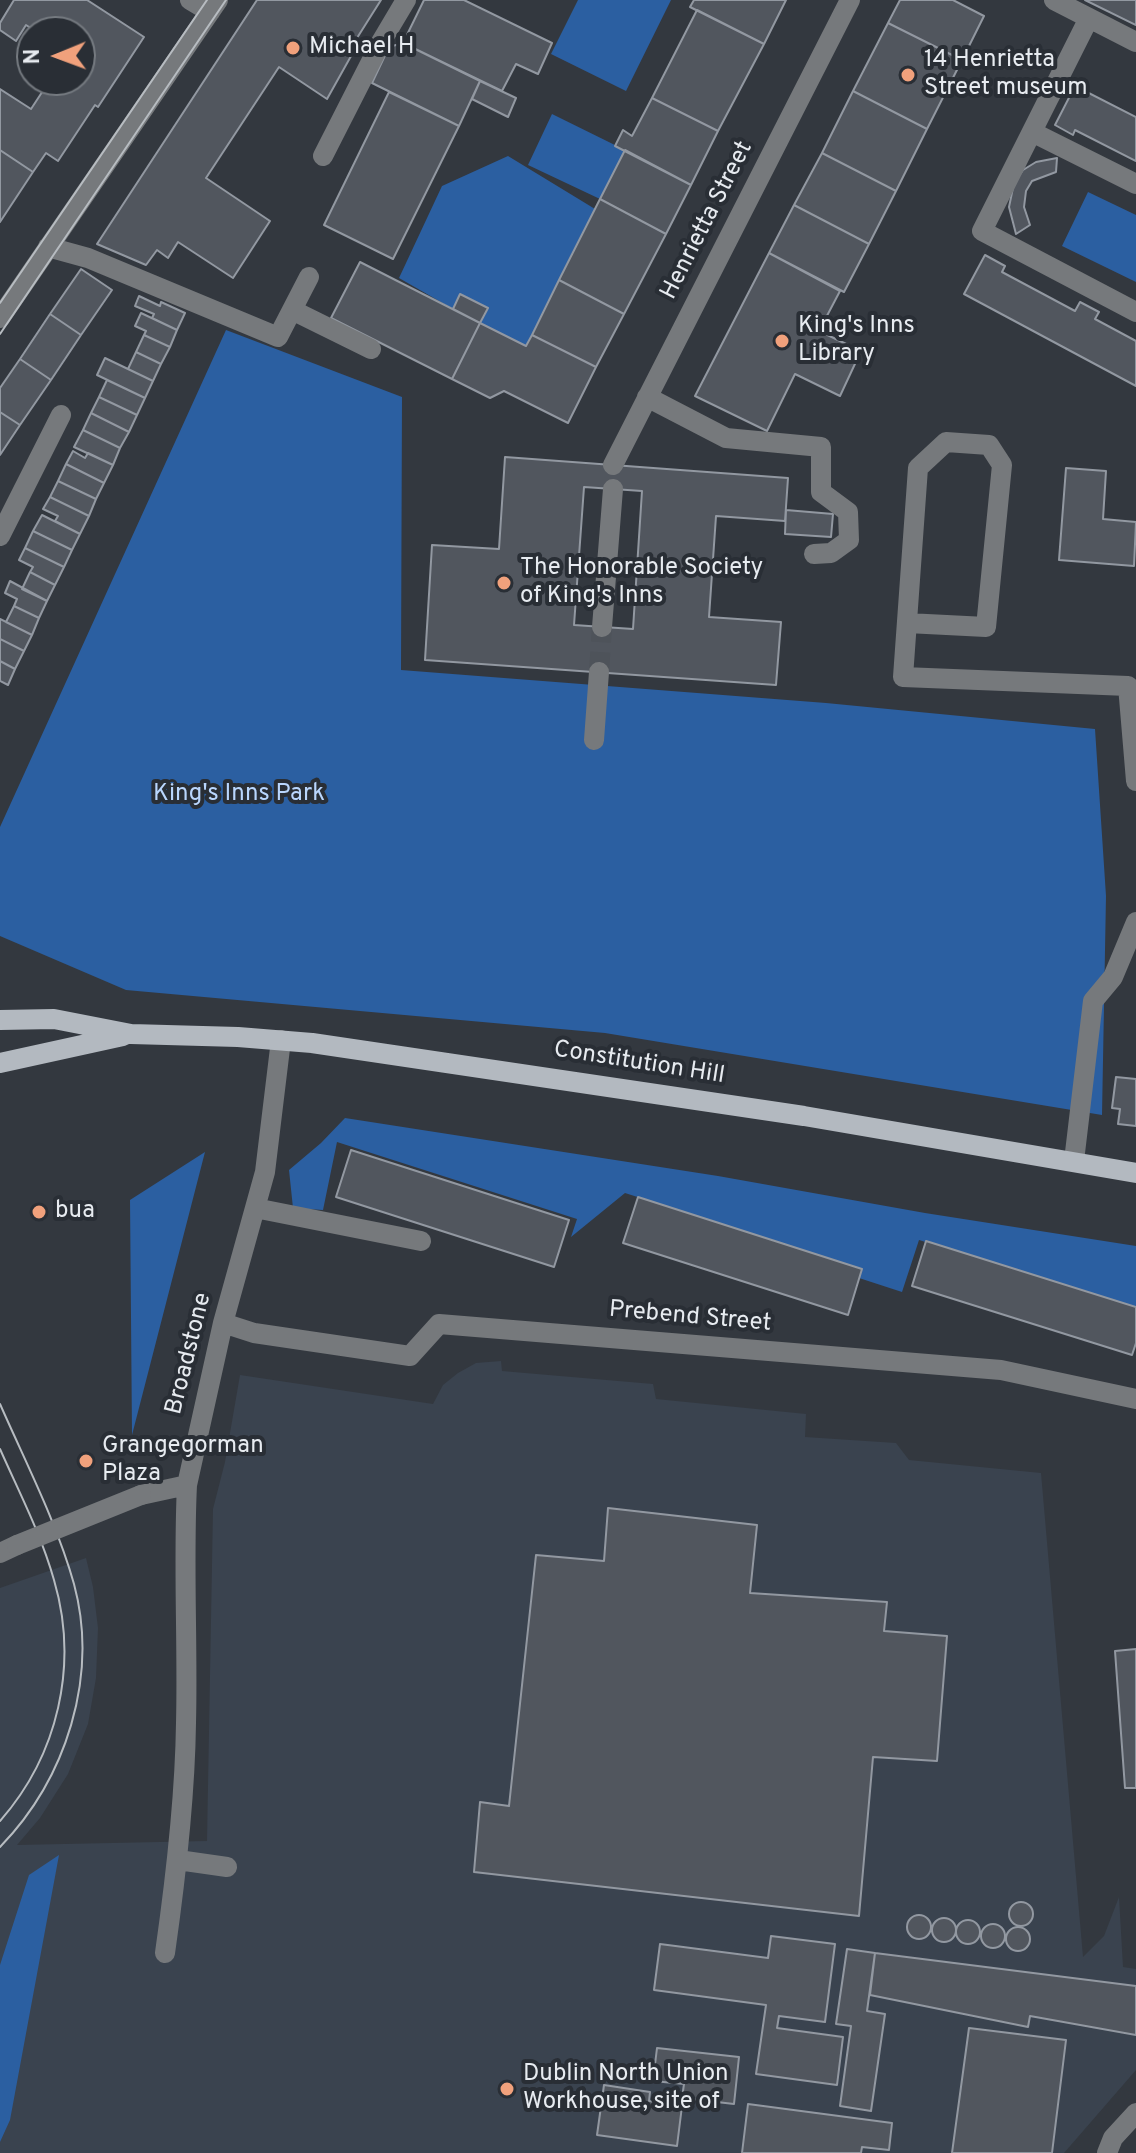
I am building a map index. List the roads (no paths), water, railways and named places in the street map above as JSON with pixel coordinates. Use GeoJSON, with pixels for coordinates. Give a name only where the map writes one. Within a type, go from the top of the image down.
{"type":"FeatureCollection","features":[{"type":"Feature","properties":{"kind":"main road","name":"Constitution Hill"},"geometry":{"type":"LineString","coordinates":[[0,1020],[54,1019],[131,1034],[281,1040],[586,1082],[1136,1173]]}},
{"type":"Feature","properties":{"kind":"main road","name":"Constitution Hill"},"geometry":{"type":"LineString","coordinates":[[0,1063],[131,1034]]}},
{"type":"Feature","properties":{"kind":"street"},"geometry":{"type":"LineString","coordinates":[[0,318],[214,6],[190,0]]}},
{"type":"Feature","properties":{"kind":"street"},"geometry":{"type":"LineString","coordinates":[[323,156],[406,0]]}},
{"type":"Feature","properties":{"kind":"street","name":"Henrietta Street"},"geometry":{"type":"LineString","coordinates":[[613,465],[850,0]]}},
{"type":"Feature","properties":{"kind":"street"},"geometry":{"type":"LineString","coordinates":[[1054,0],[1136,42]]}},
{"type":"Feature","properties":{"kind":"street"},"geometry":{"type":"LineString","coordinates":[[1089,18],[982,231],[1136,312]]}},
{"type":"Feature","properties":{"kind":"street"},"geometry":{"type":"LineString","coordinates":[[1032,132],[1136,184]]}},
{"type":"Feature","properties":{"kind":"street"},"geometry":{"type":"LineString","coordinates":[[48,247],[88,258],[278,337],[309,277]]}},
{"type":"Feature","properties":{"kind":"street"},"geometry":{"type":"LineString","coordinates":[[292,310],[371,349]]}},
{"type":"Feature","properties":{"kind":"street"},"geometry":{"type":"LineString","coordinates":[[647,397],[726,438],[821,447],[821,492],[848,512],[849,540],[831,553],[814,554]]}},
{"type":"Feature","properties":{"kind":"street"},"geometry":{"type":"LineString","coordinates":[[0,536],[8,497],[61,415]]}},
{"type":"Feature","properties":{"kind":"street"},"geometry":{"type":"LineString","coordinates":[[907,623],[986,627],[1002,465],[989,445],[946,442],[918,468],[903,677],[1128,686],[1136,781]]}},
{"type":"Feature","properties":{"kind":"street"},"geometry":{"type":"LineString","coordinates":[[602,627],[613,489]]}},
{"type":"Feature","properties":{"kind":"street"},"geometry":{"type":"LineString","coordinates":[[594,740],[599,672]]}},
{"type":"Feature","properties":{"kind":"street"},"geometry":{"type":"LineString","coordinates":[[1074,1161],[1093,1001],[1113,977],[1136,922]]}},
{"type":"Feature","properties":{"kind":"street","name":"Broadstone"},"geometry":{"type":"LineString","coordinates":[[165,1953],[178,1860],[186,1723],[184,1586],[187,1485],[223,1323],[265,1172],[281,1040]]}},
{"type":"Feature","properties":{"kind":"street"},"geometry":{"type":"LineString","coordinates":[[255,1208],[421,1241]]}},
{"type":"Feature","properties":{"kind":"street","name":"Prebend Street"},"geometry":{"type":"LineString","coordinates":[[223,1323],[254,1333],[410,1356],[439,1324],[1001,1370],[1136,1399]]}},
{"type":"Feature","properties":{"kind":"street"},"geometry":{"type":"LineString","coordinates":[[8,1549],[141,1495],[187,1485]]}},
{"type":"Feature","properties":{"kind":"street"},"geometry":{"type":"LineString","coordinates":[[178,1860],[227,1867]]}},
{"type":"Feature","properties":{"kind":"street"},"geometry":{"type":"LineString","coordinates":[[1107,2153],[1113,2138],[1136,2113]]}},
{"type":"Feature","properties":{"kind":"tunnel"},"geometry":{"type":"LineString","coordinates":[[599,672],[602,627]]}},
{"type":"Feature","properties":{"kind":"tram line"},"geometry":{"type":"LineString","coordinates":[[0,303],[207,0]]}},
{"type":"Feature","properties":{"kind":"tram line"},"geometry":{"type":"LineString","coordinates":[[0,334],[226,0]]}},
{"type":"Feature","properties":{"kind":"tram line"},"geometry":{"type":"LineString","coordinates":[[0,1404],[50,1515],[67,1561],[81,1619],[82,1655],[79,1690],[59,1758],[43,1790],[0,1847]]}},
{"type":"Feature","properties":{"kind":"tram line"},"geometry":{"type":"LineString","coordinates":[[0,1449],[49,1563],[61,1612],[64,1644],[58,1708],[49,1738],[20,1795],[0,1821]]}},
{"type":"Feature","properties":{"kind":"place","name":"Michael H"},"geometry":{"type":"Point","coordinates":[293,48]}},
{"type":"Feature","properties":{"kind":"place","name":"14 Henrietta Street museum"},"geometry":{"type":"Point","coordinates":[908,75]}},
{"type":"Feature","properties":{"kind":"place","name":"King's Inns Library"},"geometry":{"type":"Point","coordinates":[782,341]}},
{"type":"Feature","properties":{"kind":"place","name":"The Honorable Society of King's Inns"},"geometry":{"type":"Point","coordinates":[504,583]}},
{"type":"Feature","properties":{"kind":"place","name":"bua"},"geometry":{"type":"Point","coordinates":[39,1212]}},
{"type":"Feature","properties":{"kind":"place","name":"Grangegorman Plaza"},"geometry":{"type":"Point","coordinates":[86,1461]}},
{"type":"Feature","properties":{"kind":"place","name":"Dublin North Union Workhouse, site of"},"geometry":{"type":"Point","coordinates":[507,2089]}},
{"type":"Feature","properties":{"kind":"park label","name":"King's Inns Park"},"geometry":{"type":"Point","coordinates":[239,795]}}]}
